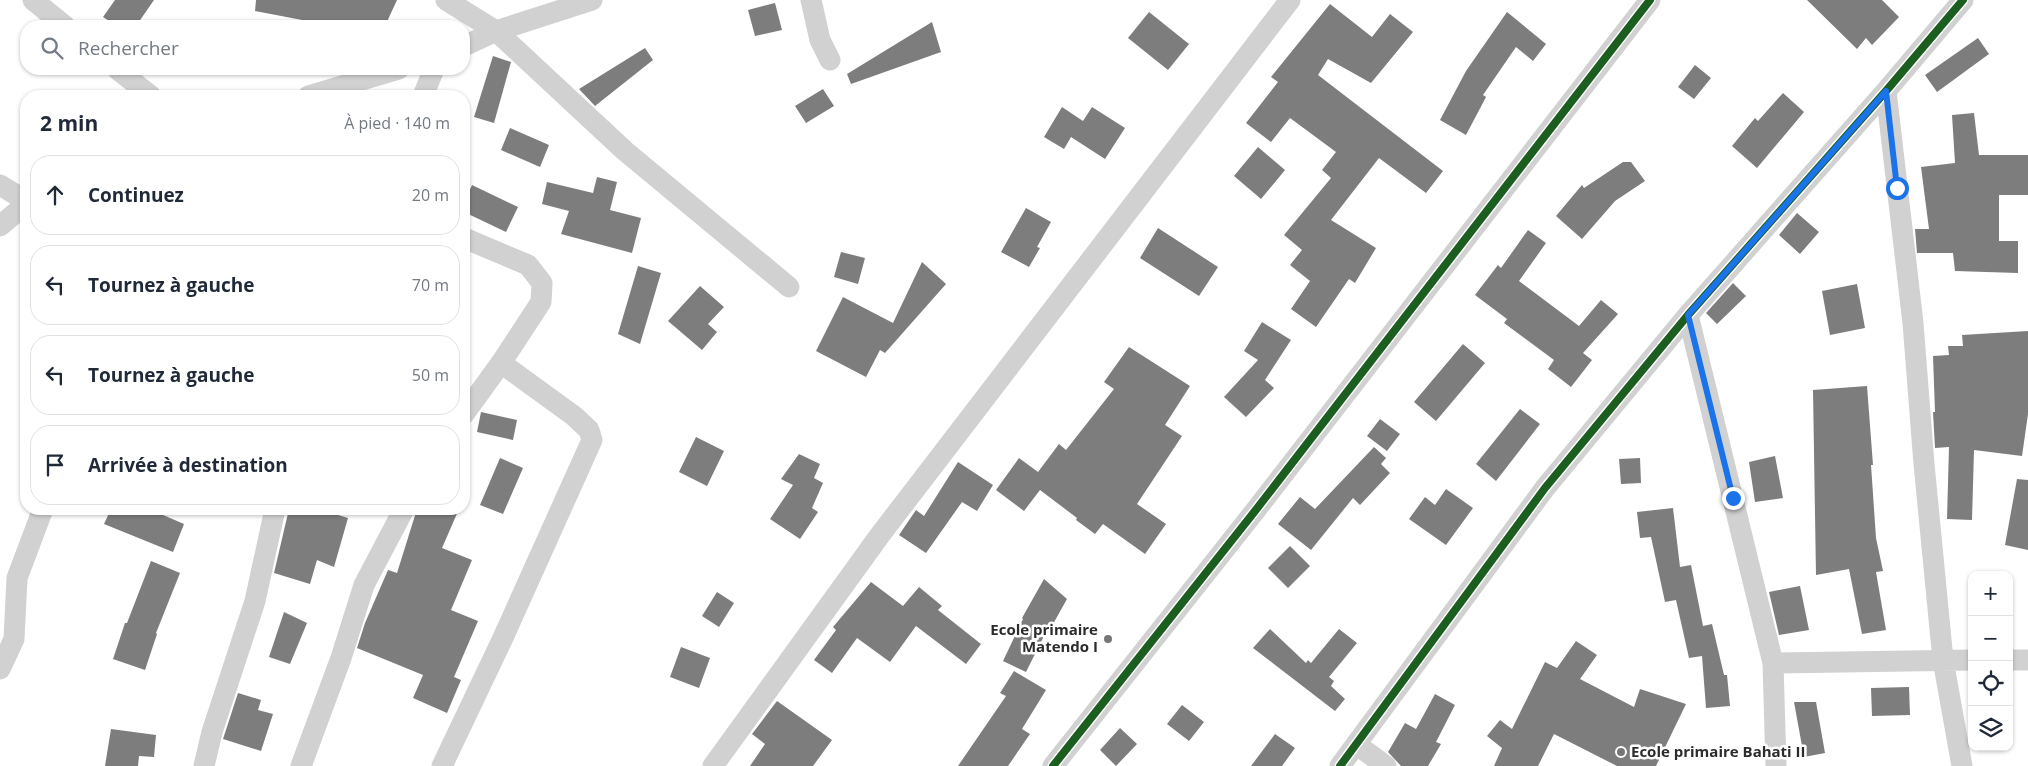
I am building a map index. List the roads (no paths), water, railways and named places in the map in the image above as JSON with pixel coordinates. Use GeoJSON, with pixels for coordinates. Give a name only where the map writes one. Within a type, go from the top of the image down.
{"type":"FeatureCollection","features":[{"type":"Feature","properties":{"kind":"street"},"geometry":{"type":"LineString","coordinates":[[34,0],[58,20]]}},
{"type":"Feature","properties":{"kind":"street"},"geometry":{"type":"LineString","coordinates":[[446,0],[496,31],[625,151],[789,287]]}},
{"type":"Feature","properties":{"kind":"street"},"geometry":{"type":"LineString","coordinates":[[470,43],[496,31],[592,0]]}},
{"type":"Feature","properties":{"kind":"street"},"geometry":{"type":"LineString","coordinates":[[811,0],[820,40],[830,60]]}},
{"type":"Feature","properties":{"kind":"street"},"geometry":{"type":"LineString","coordinates":[[713,766],[880,535],[1290,0]]}},
{"type":"Feature","properties":{"kind":"street"},"geometry":{"type":"LineString","coordinates":[[1053,766],[1255,512],[1650,0]]}},
{"type":"Feature","properties":{"kind":"street"},"geometry":{"type":"LineString","coordinates":[[1340,766],[1545,488],[1688,315],[1886,91],[1963,0]]}},
{"type":"Feature","properties":{"kind":"street"},"geometry":{"type":"LineString","coordinates":[[125,75],[143,90]]}},
{"type":"Feature","properties":{"kind":"street"},"geometry":{"type":"LineString","coordinates":[[328,90],[379,75]]}},
{"type":"Feature","properties":{"kind":"street"},"geometry":{"type":"LineString","coordinates":[[425,90],[432,75]]}},
{"type":"Feature","properties":{"kind":"street"},"geometry":{"type":"LineString","coordinates":[[1886,91],[1913,323],[1924,464],[1943,660],[1962,766]]}},
{"type":"Feature","properties":{"kind":"street"},"geometry":{"type":"LineString","coordinates":[[0,185],[20,199]]}},
{"type":"Feature","properties":{"kind":"street"},"geometry":{"type":"LineString","coordinates":[[0,226],[20,208]]}},
{"type":"Feature","properties":{"kind":"street"},"geometry":{"type":"LineString","coordinates":[[470,241],[528,265],[542,283],[540,302],[501,363],[470,406]]}},
{"type":"Feature","properties":{"kind":"street"},"geometry":{"type":"LineString","coordinates":[[1688,315],[1772,663],[1776,766]]}},
{"type":"Feature","properties":{"kind":"street"},"geometry":{"type":"LineString","coordinates":[[442,766],[502,640],[592,440],[589,430],[574,416],[501,363]]}},
{"type":"Feature","properties":{"kind":"street"},"geometry":{"type":"LineString","coordinates":[[0,669],[14,639],[17,578],[41,515]]}},
{"type":"Feature","properties":{"kind":"street"},"geometry":{"type":"LineString","coordinates":[[204,766],[212,732],[255,601],[274,515]]}},
{"type":"Feature","properties":{"kind":"street"},"geometry":{"type":"LineString","coordinates":[[301,766],[341,658],[364,585],[401,515]]}},
{"type":"Feature","properties":{"kind":"street"},"geometry":{"type":"LineString","coordinates":[[0,597],[17,578]]}},
{"type":"Feature","properties":{"kind":"street"},"geometry":{"type":"LineString","coordinates":[[1772,663],[1968,660]]}},
{"type":"Feature","properties":{"kind":"street"},"geometry":{"type":"LineString","coordinates":[[2013,660],[2028,660]]}},
{"type":"Feature","properties":{"kind":"street"},"geometry":{"type":"LineString","coordinates":[[1357,745],[1386,766]]}},
{"type":"Feature","properties":{"kind":"place","name":"Ecole primaire Matendo I"},"geometry":{"type":"Point","coordinates":[1108,639]}},
{"type":"Feature","properties":{"kind":"place","name":"Ecole primaire Bahati II"},"geometry":{"type":"Point","coordinates":[1621,752]}}]}
